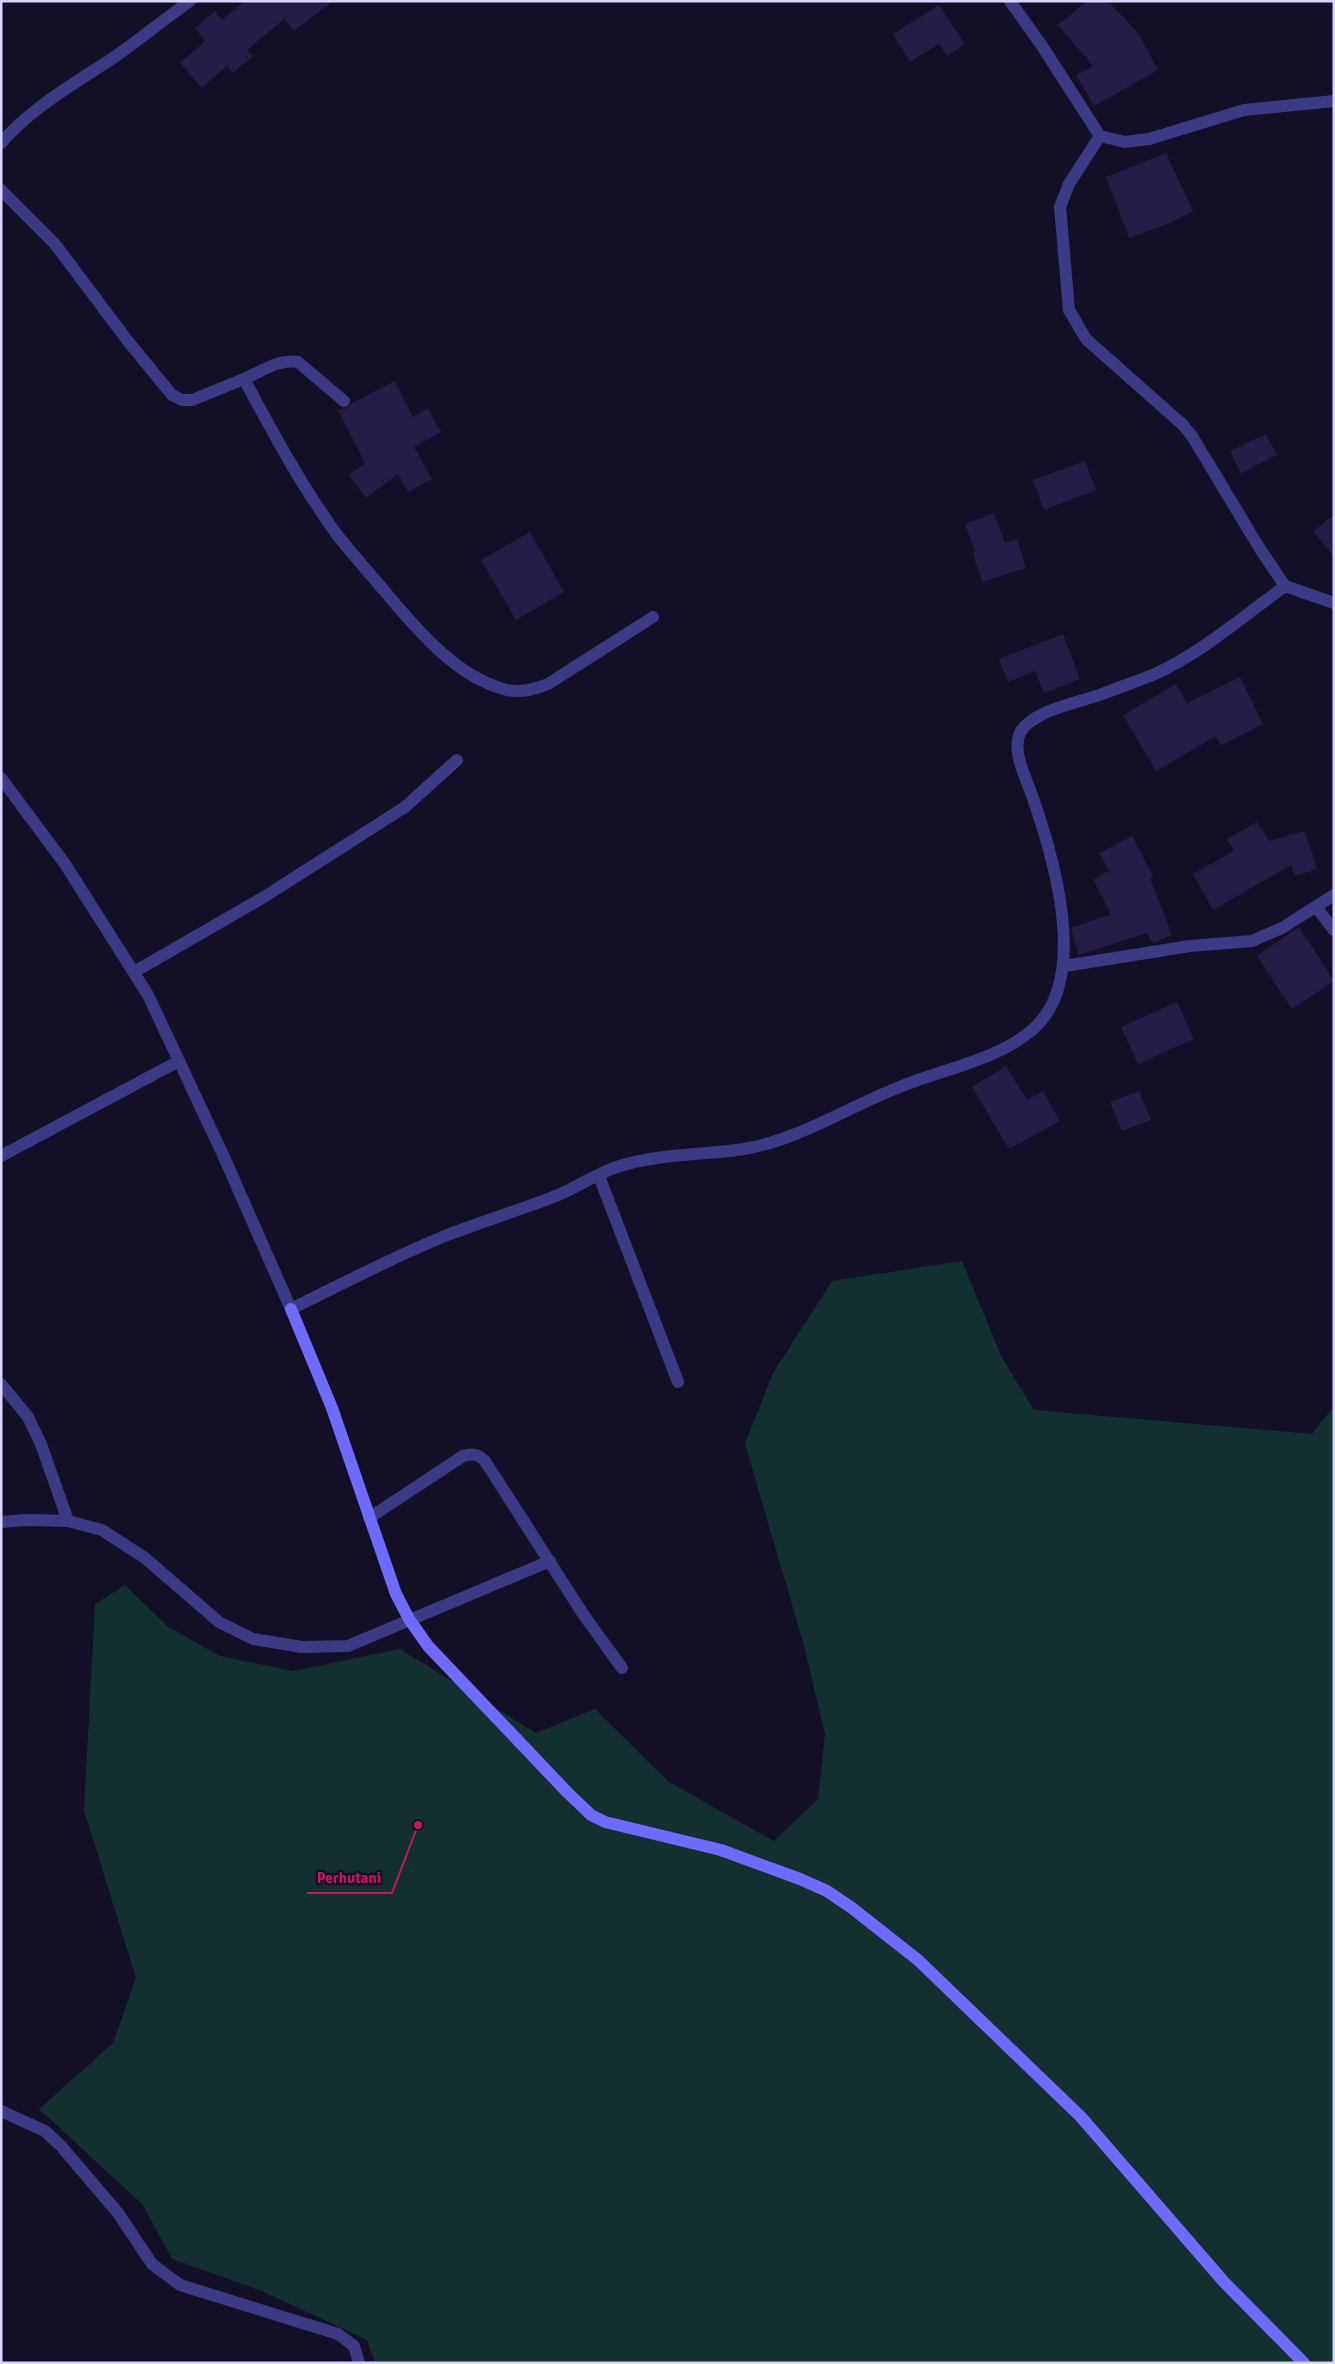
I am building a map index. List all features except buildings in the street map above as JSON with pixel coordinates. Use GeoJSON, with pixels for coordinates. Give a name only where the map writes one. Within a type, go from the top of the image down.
{"type":"FeatureCollection","features":[{"type":"Feature","properties":{"kind":"main road"},"geometry":{"type":"LineString","coordinates":[[291,1309],[332,1408],[396,1594],[408,1619],[428,1646],[591,1815],[605,1822],[721,1850],[800,1879],[827,1891],[852,1908],[918,1960],[1081,2117],[1224,2282],[1304,2363]]}},
{"type":"Feature","properties":{"kind":"street"},"geometry":{"type":"LineString","coordinates":[[1,143],[14,128],[40,105],[116,55],[190,1]]}},
{"type":"Feature","properties":{"kind":"street"},"geometry":{"type":"LineString","coordinates":[[1010,1],[1042,46],[1100,136],[1125,142],[1149,139],[1244,110],[1334,101]]}},
{"type":"Feature","properties":{"kind":"street"},"geometry":{"type":"LineString","coordinates":[[1100,136],[1069,184],[1060,207],[1069,310],[1086,340],[1192,436],[1260,549],[1285,586],[1334,602]]}},
{"type":"Feature","properties":{"kind":"street"},"geometry":{"type":"LineString","coordinates":[[1,190],[55,244],[127,340],[172,395],[182,400],[192,400],[244,379],[278,362],[288,360],[298,362],[344,401]]}},
{"type":"Feature","properties":{"kind":"street"},"geometry":{"type":"LineString","coordinates":[[244,379],[281,448],[338,535],[411,623],[447,656],[478,680],[508,690],[524,691],[535,689],[548,684],[652,617]]}},
{"type":"Feature","properties":{"kind":"street"},"geometry":{"type":"LineString","coordinates":[[1,778],[65,864],[148,995],[247,1208],[291,1309],[397,1257],[447,1235],[516,1212],[574,1189],[616,1167],[702,1153],[745,1149],[776,1141],[903,1086],[1003,1048],[1032,1030],[1046,1015],[1058,995],[1064,966],[1060,896],[1038,813],[1017,749],[1019,735],[1027,723],[1040,715],[1095,697],[1157,673],[1214,638],[1285,586]]}},
{"type":"Feature","properties":{"kind":"street"},"geometry":{"type":"LineString","coordinates":[[134,972],[264,897],[405,807],[456,760]]}},
{"type":"Feature","properties":{"kind":"street"},"geometry":{"type":"LineString","coordinates":[[1064,966],[1190,946],[1252,941],[1282,928],[1334,895]]}},
{"type":"Feature","properties":{"kind":"street"},"geometry":{"type":"LineString","coordinates":[[1316,907],[1334,930]]}},
{"type":"Feature","properties":{"kind":"street"},"geometry":{"type":"LineString","coordinates":[[1,1156],[179,1061]]}},
{"type":"Feature","properties":{"kind":"street"},"geometry":{"type":"LineString","coordinates":[[598,1176],[678,1382]]}},
{"type":"Feature","properties":{"kind":"street"},"geometry":{"type":"LineString","coordinates":[[1,1384],[28,1417],[41,1444],[68,1521]]}},
{"type":"Feature","properties":{"kind":"street"},"geometry":{"type":"LineString","coordinates":[[369,1518],[463,1456],[471,1453],[479,1456],[485,1461],[583,1614],[622,1668]]}},
{"type":"Feature","properties":{"kind":"street"},"geometry":{"type":"LineString","coordinates":[[1,1522],[26,1520],[68,1521],[102,1530],[146,1558],[219,1622],[253,1639],[302,1647],[348,1646],[408,1619],[550,1562]]}},
{"type":"Feature","properties":{"kind":"street"},"geometry":{"type":"LineString","coordinates":[[1,2111],[45,2131],[61,2146],[118,2213],[152,2264],[163,2274],[180,2285],[338,2334],[354,2346],[359,2363]]}},
{"type":"Feature","properties":{"kind":"green space"},"geometry":{"type":"Polygon","coordinates":[[[962,1261],[1002,1358],[1034,1410],[1312,1434],[1334,1406],[1334,2363],[375,2363],[367,2340],[262,2291],[172,2259],[143,2205],[39,2109],[113,2043],[136,1978],[84,1810],[95,1604],[125,1585],[167,1626],[220,1656],[293,1671],[400,1649],[536,1733],[595,1709],[669,1782],[774,1841],[818,1799],[825,1734],[803,1642],[745,1444],[773,1373],[832,1281],[962,1261]]]}},
{"type":"Feature","properties":{"kind":"place","name":"Perhutani"},"geometry":{"type":"Point","coordinates":[418,1825]}}]}
